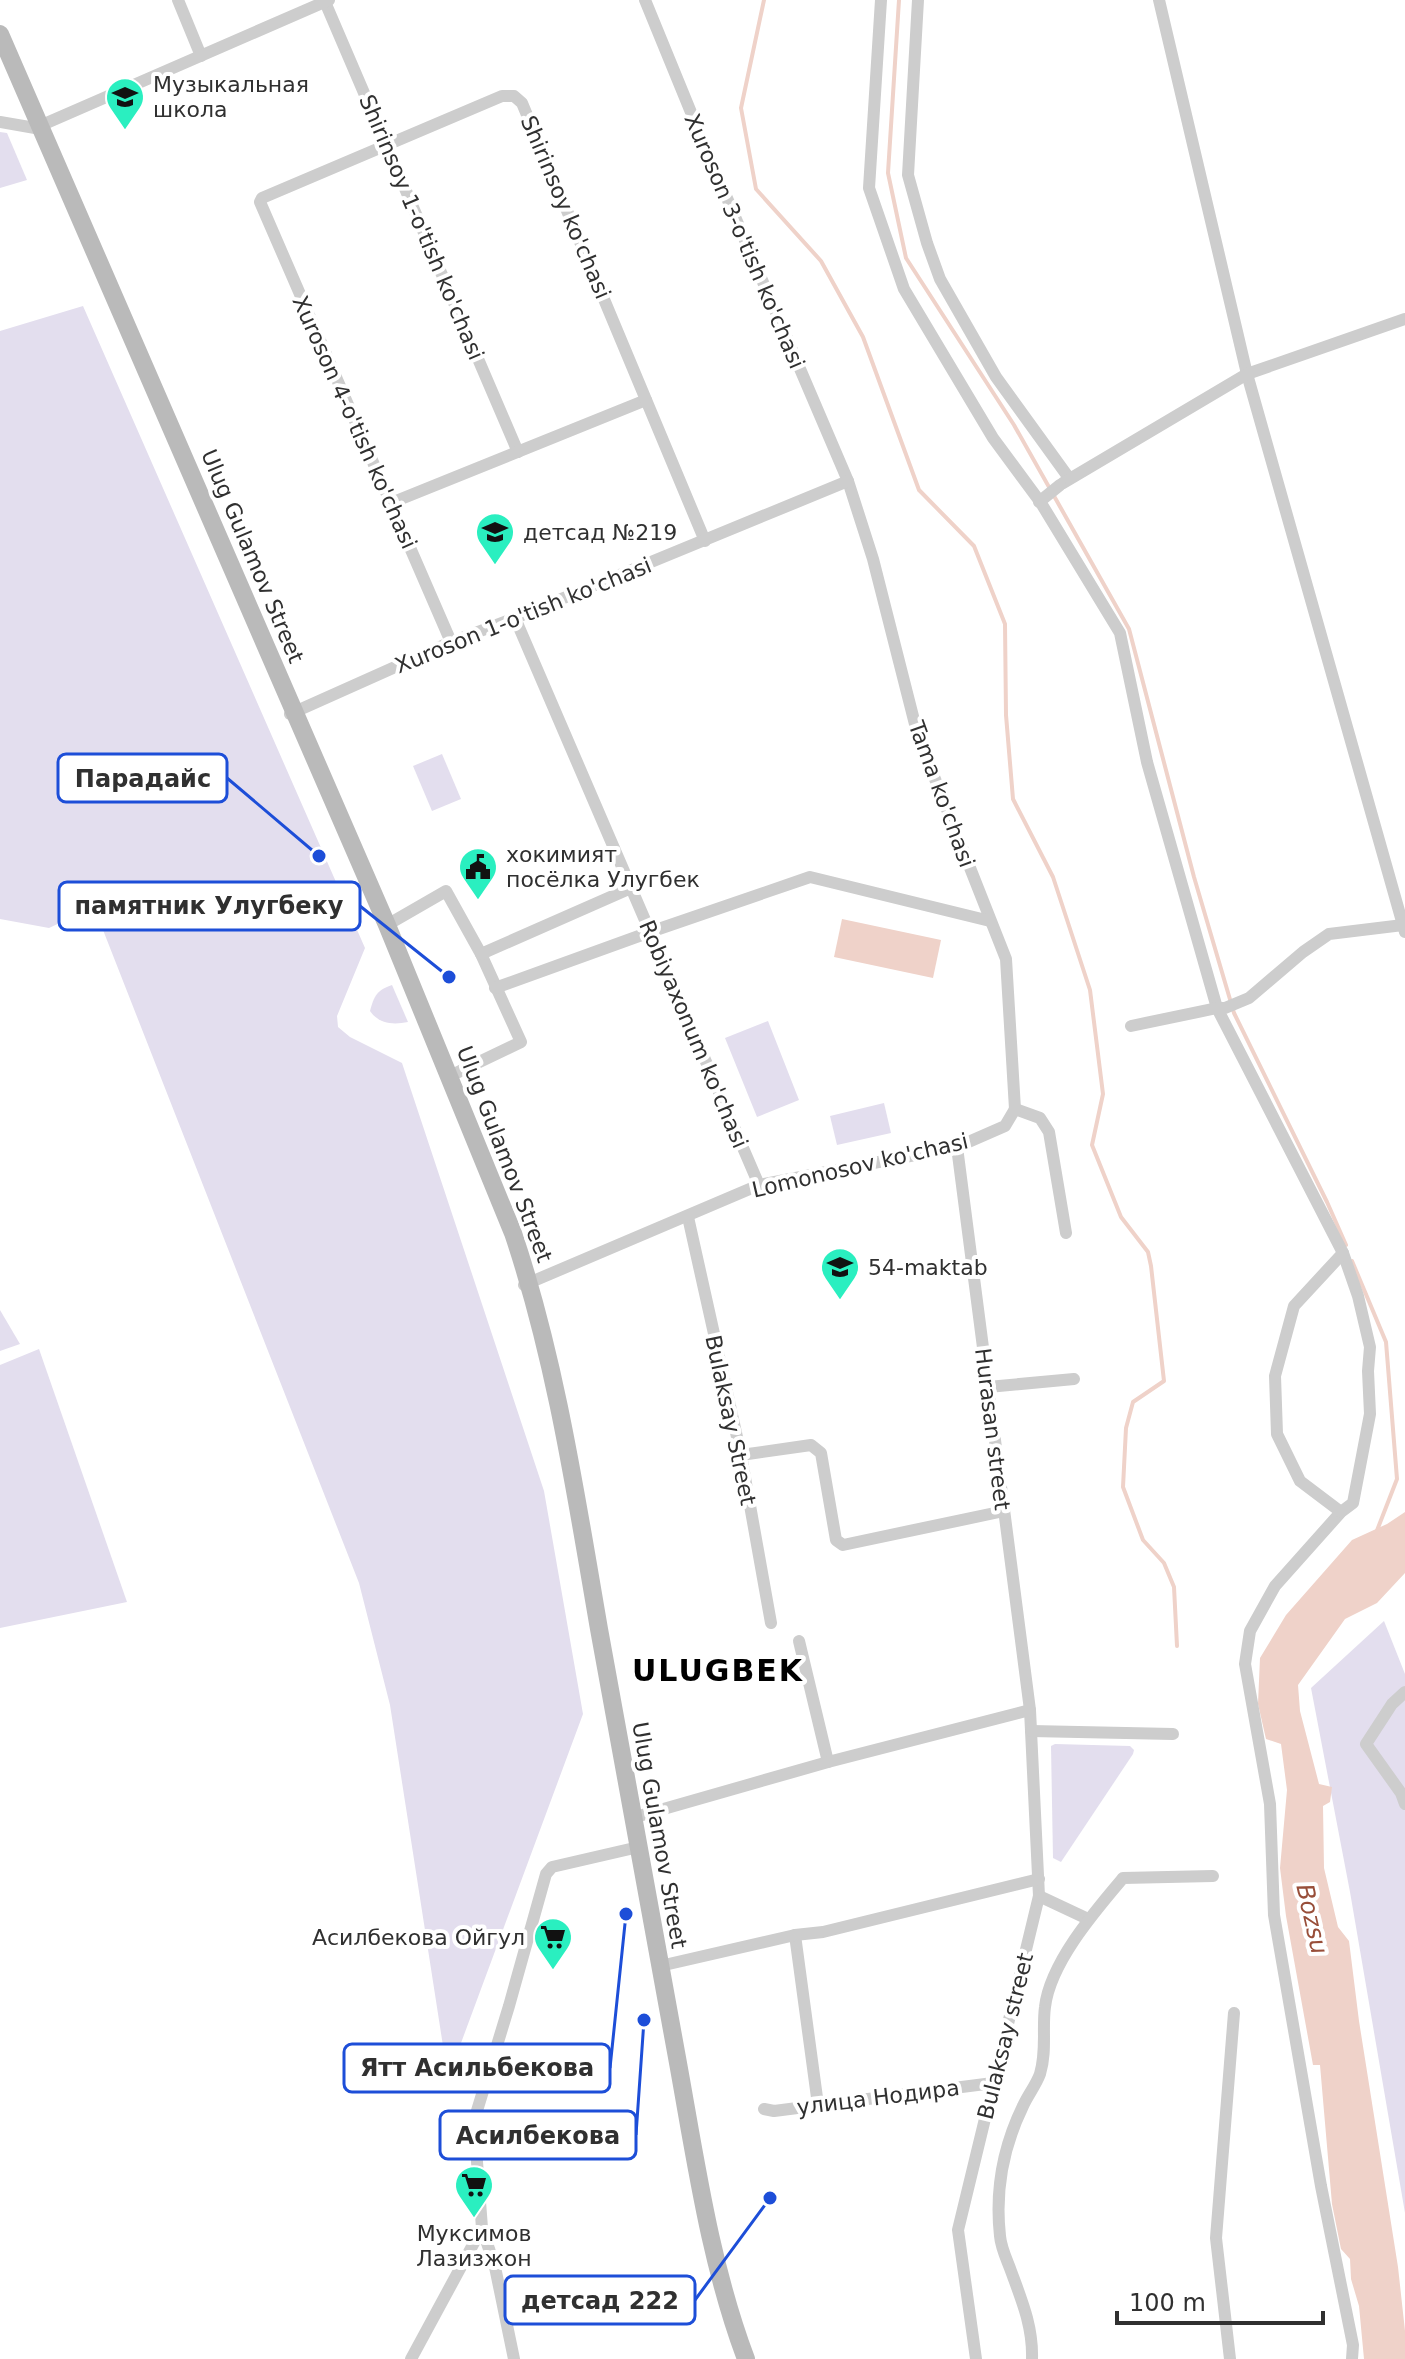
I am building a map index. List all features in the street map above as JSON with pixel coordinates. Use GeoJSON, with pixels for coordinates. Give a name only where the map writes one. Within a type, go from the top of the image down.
{"type":"FeatureCollection","features":[{"type":"Feature","properties":{"kind":"main road","name":"Ulug Gulamov Street"},"geometry":{"type":"LineString","coordinates":[[0,34],[291,713],[526,1285],[571,1510],[696,2208],[720,2305],[738,2359]]}},
{"type":"Feature","properties":{"kind":"main road","name":"Ulug Gulamov Street"},"geometry":{"type":"LineString","coordinates":[[0,50],[38,127]]}},
{"type":"Feature","properties":{"kind":"main road","name":"Ulug Gulamov Street"},"geometry":{"type":"LineString","coordinates":[[291,713],[387,925],[513,1233],[548,1355],[719,2271],[746,2359]]}},
{"type":"Feature","properties":{"kind":"street"},"geometry":{"type":"LineString","coordinates":[[178,0],[201,56]]}},
{"type":"Feature","properties":{"kind":"street","name":"Xuroson 3-o'tish ko'chasi"},"geometry":{"type":"LineString","coordinates":[[645,0],[848,481]]}},
{"type":"Feature","properties":{"kind":"street"},"geometry":{"type":"LineString","coordinates":[[881,0],[869,188],[904,289],[993,438],[1040,502],[1120,633],[1147,762],[1221,1008],[1343,1253],[1358,1296],[1370,1347],[1370,1414],[1353,1503],[1341,1512],[1275,1586],[1250,1631],[1245,1664],[1270,1804],[1274,1915],[1321,2186],[1353,2345],[1352,2359]]}},
{"type":"Feature","properties":{"kind":"street"},"geometry":{"type":"LineString","coordinates":[[918,0],[908,175],[927,243],[940,279],[996,377],[1064,482]]}},
{"type":"Feature","properties":{"kind":"street"},"geometry":{"type":"LineString","coordinates":[[1131,1026],[1221,1008],[1249,998],[1329,934],[1404,928],[1247,374],[1159,0]]}},
{"type":"Feature","properties":{"kind":"street"},"geometry":{"type":"LineString","coordinates":[[0,122],[38,127],[327,1]]}},
{"type":"Feature","properties":{"kind":"street","name":"Shirinsoy 1-o'tish ko'chasi"},"geometry":{"type":"LineString","coordinates":[[327,1],[518,452]]}},
{"type":"Feature","properties":{"kind":"street","name":"Shirinsoy ko'chasi"},"geometry":{"type":"LineString","coordinates":[[260,202],[262,198],[502,96],[519,98],[705,541]]}},
{"type":"Feature","properties":{"kind":"street","name":"Xuroson 4-o'tish ko'chasi"},"geometry":{"type":"LineString","coordinates":[[260,202],[451,642]]}},
{"type":"Feature","properties":{"kind":"street"},"geometry":{"type":"LineString","coordinates":[[1040,502],[1064,482],[1247,374],[1405,319]]}},
{"type":"Feature","properties":{"kind":"street"},"geometry":{"type":"LineString","coordinates":[[391,503],[646,400]]}},
{"type":"Feature","properties":{"kind":"street","name":"Хuroson 1-o'tish ko'chasi"},"geometry":{"type":"LineString","coordinates":[[291,713],[451,642],[848,481]]}},
{"type":"Feature","properties":{"kind":"street","name":"Tama ko'chasi"},"geometry":{"type":"LineString","coordinates":[[848,481],[873,559],[918,736],[1006,959],[1015,1109]]}},
{"type":"Feature","properties":{"kind":"street","name":"Robiyaxonum ko'chasi"},"geometry":{"type":"LineString","coordinates":[[515,618],[759,1185]]}},
{"type":"Feature","properties":{"kind":"street"},"geometry":{"type":"LineString","coordinates":[[495,988],[810,877],[990,921]]}},
{"type":"Feature","properties":{"kind":"street"},"geometry":{"type":"LineString","coordinates":[[481,954],[631,888]]}},
{"type":"Feature","properties":{"kind":"street"},"geometry":{"type":"LineString","coordinates":[[387,925],[446,891],[481,954],[521,1042],[450,1076]]}},
{"type":"Feature","properties":{"kind":"street"},"geometry":{"type":"LineString","coordinates":[[1015,1109],[1040,1118],[1049,1132],[1066,1233]]}},
{"type":"Feature","properties":{"kind":"street","name":"Lomonosov ko'chasi"},"geometry":{"type":"LineString","coordinates":[[526,1285],[759,1185],[957,1147],[1005,1126],[1015,1109]]}},
{"type":"Feature","properties":{"kind":"street","name":"Hurasan street"},"geometry":{"type":"LineString","coordinates":[[957,1147],[1030,1710]]}},
{"type":"Feature","properties":{"kind":"street","name":"Bulaksay Street"},"geometry":{"type":"LineString","coordinates":[[688,1217],[741,1455],[771,1623]]}},
{"type":"Feature","properties":{"kind":"street"},"geometry":{"type":"LineString","coordinates":[[1341,1512],[1300,1481],[1277,1434],[1275,1376],[1294,1306],[1343,1253]]}},
{"type":"Feature","properties":{"kind":"street"},"geometry":{"type":"LineString","coordinates":[[988,1387],[1074,1379]]}},
{"type":"Feature","properties":{"kind":"street"},"geometry":{"type":"LineString","coordinates":[[741,1455],[811,1445],[817,1449],[821,1453],[836,1540],[843,1545],[1004,1511]]}},
{"type":"Feature","properties":{"kind":"street"},"geometry":{"type":"LineString","coordinates":[[799,1641],[828,1762]]}},
{"type":"Feature","properties":{"kind":"street"},"geometry":{"type":"LineString","coordinates":[[1405,1692],[1392,1704],[1366,1744],[1401,1793],[1405,1804]]}},
{"type":"Feature","properties":{"kind":"street"},"geometry":{"type":"LineString","coordinates":[[632,1818],[828,1762],[1030,1710]]}},
{"type":"Feature","properties":{"kind":"street","name":"Bulaksay street"},"geometry":{"type":"LineString","coordinates":[[976,2359],[958,2230],[1039,1896],[1030,1710]]}},
{"type":"Feature","properties":{"kind":"street"},"geometry":{"type":"LineString","coordinates":[[1031,1731],[1173,1734]]}},
{"type":"Feature","properties":{"kind":"street"},"geometry":{"type":"LineString","coordinates":[[514,2359],[495,2267],[482,2228],[474,2122],[546,1874],[552,1867],[630,1849]]}},
{"type":"Feature","properties":{"kind":"street"},"geometry":{"type":"LineString","coordinates":[[1032,2359],[1030,2325],[1000,2241],[997,2210],[1001,2168],[1008,2142],[1040,2075],[1045,2051],[1044,2009],[1048,1987],[1088,1919],[1123,1878],[1213,1876]]}},
{"type":"Feature","properties":{"kind":"street"},"geometry":{"type":"LineString","coordinates":[[660,1966],[795,1935],[823,1932],[1039,1879]]}},
{"type":"Feature","properties":{"kind":"street"},"geometry":{"type":"LineString","coordinates":[[1039,1896],[1088,1919]]}},
{"type":"Feature","properties":{"kind":"street"},"geometry":{"type":"LineString","coordinates":[[795,1935],[818,2105]]}},
{"type":"Feature","properties":{"kind":"street"},"geometry":{"type":"LineString","coordinates":[[1230,2359],[1216,2238],[1234,2013]]}},
{"type":"Feature","properties":{"kind":"street","name":"улица Нодира"},"geometry":{"type":"LineString","coordinates":[[764,2109],[774,2111],[993,2083]]}},
{"type":"Feature","properties":{"kind":"street"},"geometry":{"type":"LineString","coordinates":[[411,2359],[482,2228]]}},
{"type":"Feature","properties":{"kind":"shaded area"},"geometry":{"type":"Polygon","coordinates":[[[0,132],[7,133],[27,180],[0,188],[0,132]]]}},
{"type":"Feature","properties":{"kind":"shaded area"},"geometry":{"type":"Polygon","coordinates":[[[83,306],[365,948],[337,1016],[338,1027],[350,1037],[402,1063],[544,1491],[583,1714],[448,2078],[390,1705],[359,1583],[94,907],[49,928],[0,919],[0,331],[83,306]]]}},
{"type":"Feature","properties":{"kind":"shaded area"},"geometry":{"type":"Polygon","coordinates":[[[442,754],[461,799],[432,811],[413,766],[442,754]]]}},
{"type":"Feature","properties":{"kind":"shaded area"},"geometry":{"type":"Polygon","coordinates":[[[392,985],[408,1022],[387,1022],[370,1011],[377,994],[392,985]]]}},
{"type":"Feature","properties":{"kind":"shaded area"},"geometry":{"type":"Polygon","coordinates":[[[768,1021],[799,1100],[757,1117],[725,1038],[768,1021]]]}},
{"type":"Feature","properties":{"kind":"shaded area"},"geometry":{"type":"Polygon","coordinates":[[[884,1103],[891,1133],[837,1145],[830,1116],[884,1103]]]}},
{"type":"Feature","properties":{"kind":"shaded area"},"geometry":{"type":"Polygon","coordinates":[[[0,1310],[20,1344],[0,1351],[0,1310]]]}},
{"type":"Feature","properties":{"kind":"shaded area"},"geometry":{"type":"Polygon","coordinates":[[[39,1349],[127,1602],[0,1628],[0,1365],[39,1349]]]}},
{"type":"Feature","properties":{"kind":"shaded area"},"geometry":{"type":"Polygon","coordinates":[[[1384,1621],[1405,1674],[1405,2213],[1350,1892],[1311,1688],[1384,1621]]]}},
{"type":"Feature","properties":{"kind":"shaded area"},"geometry":{"type":"Polygon","coordinates":[[[1051,1746],[1130,1746],[1134,1750],[1061,1862],[1053,1858],[1051,1746]]]}},
{"type":"Feature","properties":{"kind":"water"},"geometry":{"type":"Polygon","coordinates":[[[842,919],[941,940],[933,978],[834,957],[842,919]]]}},
{"type":"Feature","properties":{"kind":"water","name":"Bozsu"},"geometry":{"type":"Polygon","coordinates":[[[1405,1512],[1405,1573],[1377,1603],[1345,1619],[1298,1685],[1300,1711],[1319,1784],[1332,1787],[1330,1802],[1323,1806],[1324,1868],[1338,1927],[1349,1941],[1405,2331],[1405,2359],[1364,2359],[1350,2259],[1341,2249],[1332,2204],[1320,2065],[1313,2065],[1286,1916],[1280,1868],[1287,1790],[1281,1744],[1266,1739],[1258,1704],[1260,1658],[1286,1615],[1352,1540],[1405,1512]]]}},
{"type":"Feature","properties":{"kind":"waterway"},"geometry":{"type":"LineString","coordinates":[[764,0],[741,108],[756,189],[821,261],[863,337],[919,490],[974,546],[1005,624],[1006,715],[1013,799],[1053,877],[1090,990],[1103,1094],[1092,1145],[1121,1217],[1148,1252],[1151,1266],[1164,1381],[1133,1402],[1126,1428],[1123,1487],[1143,1540],[1164,1563],[1174,1587],[1177,1646]]}},
{"type":"Feature","properties":{"kind":"waterway"},"geometry":{"type":"LineString","coordinates":[[899,0],[888,173],[906,258],[1014,425],[1129,629],[1194,877],[1234,1013],[1346,1245]]}},
{"type":"Feature","properties":{"kind":"waterway"},"geometry":{"type":"LineString","coordinates":[[1352,1261],[1386,1342],[1397,1479],[1376,1533]]}},
{"type":"Feature","properties":{"kind":"place","name":"Музыкальная школа"},"geometry":{"type":"Point","coordinates":[125,131]}},
{"type":"Feature","properties":{"kind":"place","name":"детсад №219"},"geometry":{"type":"Point","coordinates":[495,566]}},
{"type":"Feature","properties":{"kind":"place","name":"Парадайс"},"geometry":{"type":"Point","coordinates":[319,856]}},
{"type":"Feature","properties":{"kind":"place","name":"хокимият посёлка Улугбек"},"geometry":{"type":"Point","coordinates":[478,901]}},
{"type":"Feature","properties":{"kind":"place","name":"памятник Улугбеку"},"geometry":{"type":"Point","coordinates":[449,977]}},
{"type":"Feature","properties":{"kind":"place","name":"54-maktab"},"geometry":{"type":"Point","coordinates":[840,1301]}},
{"type":"Feature","properties":{"kind":"place","name":"Ятт Асильбекова"},"geometry":{"type":"Point","coordinates":[626,1914]}},
{"type":"Feature","properties":{"kind":"place","name":"Асилбекова Ойгул"},"geometry":{"type":"Point","coordinates":[553,1971]}},
{"type":"Feature","properties":{"kind":"place","name":"Асилбекова"},"geometry":{"type":"Point","coordinates":[644,2020]}},
{"type":"Feature","properties":{"kind":"place","name":"детсад 222"},"geometry":{"type":"Point","coordinates":[770,2198]}},
{"type":"Feature","properties":{"kind":"place","name":"Муксимов Лазизжон"},"geometry":{"type":"Point","coordinates":[474,2219]}},
{"type":"Feature","properties":{"kind":"district","name":"ULUGBEK"},"geometry":{"type":"Point","coordinates":[718,1671]}}]}
